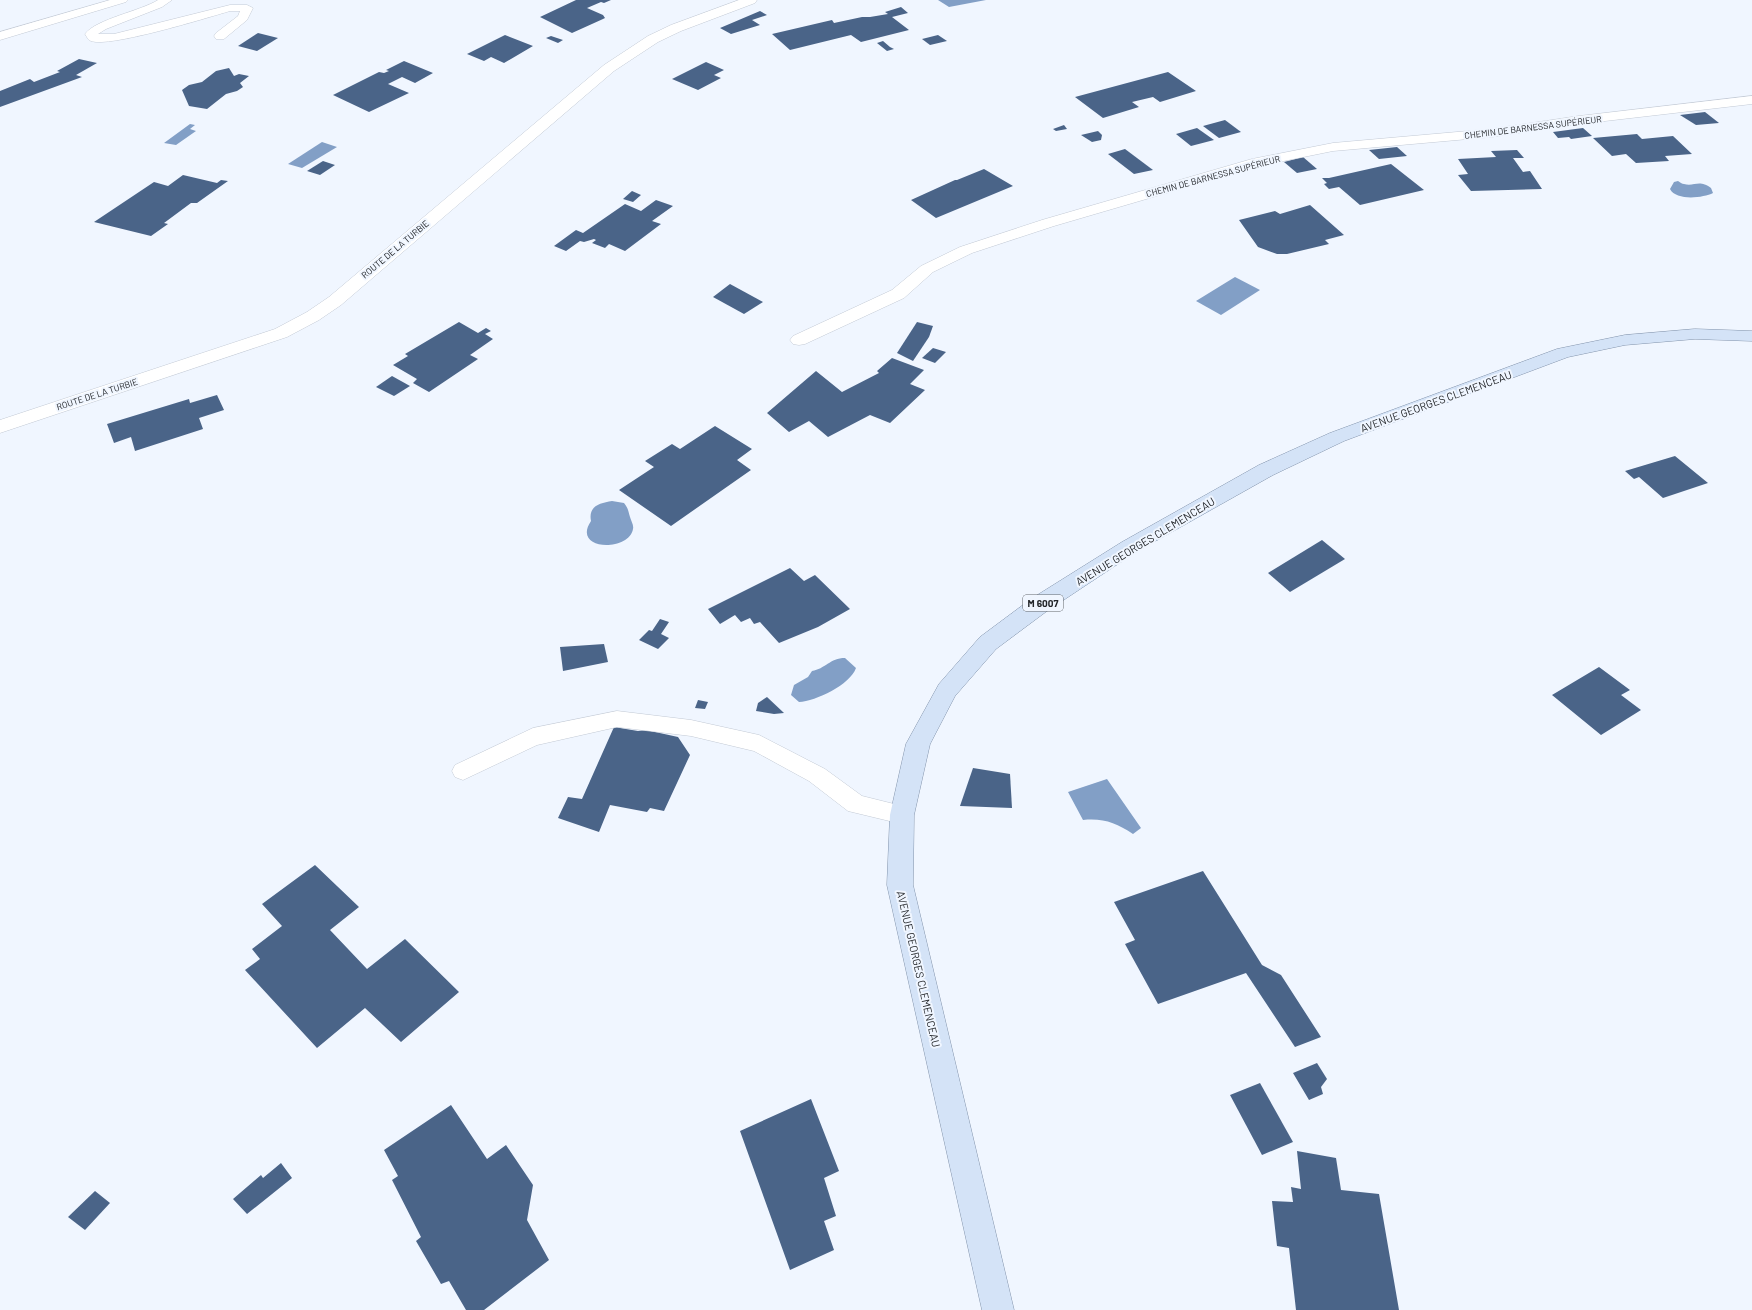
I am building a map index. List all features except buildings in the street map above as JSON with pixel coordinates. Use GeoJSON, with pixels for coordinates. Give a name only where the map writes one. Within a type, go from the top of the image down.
{"type":"FeatureCollection","features":[{"type":"Feature","properties":{"kind":"main road","name":"AVENUE GEORGES CLEMENCEAU"},"geometry":{"type":"LineString","coordinates":[[998,1310],[972,1203],[900,885],[902,815],[918,744],[948,690],[988,643],[1039,605],[1129,547],[1259,474],[1337,437],[1563,353],[1633,340],[1694,334],[1752,336]]}},
{"type":"Feature","properties":{"kind":"street","name":"ROUTE DE LA TURBIE"},"geometry":{"type":"LineString","coordinates":[[0,427],[79,399],[237,349],[281,333],[313,316],[335,300],[608,68],[654,39],[676,28],[751,0]]}},
{"type":"Feature","properties":{"kind":"street","name":"CHEMIN DE BARNESSA SUPÉRIEUR"},"geometry":{"type":"LineString","coordinates":[[799,340],[898,294],[927,269],[966,250],[1078,214],[1257,162],[1333,146],[1491,133],[1579,120],[1752,100]]}},
{"type":"Feature","properties":{"kind":"lane"},"geometry":{"type":"LineString","coordinates":[[0,36],[122,0]]}},
{"type":"Feature","properties":{"kind":"lane"},"geometry":{"type":"LineString","coordinates":[[166,0],[102,27],[91,34],[93,38],[114,38],[230,8],[247,8],[243,18],[220,36]]}},
{"type":"Feature","properties":{"kind":"lane"},"geometry":{"type":"LineString","coordinates":[[463,771],[534,737],[618,719],[691,728],[759,744],[817,775],[856,804],[902,815]]}},
{"type":"Feature","properties":{"kind":"water"},"geometry":{"type":"Polygon","coordinates":[[[938,0],[986,0],[949,7],[938,0]]]}},
{"type":"Feature","properties":{"kind":"water"},"geometry":{"type":"Polygon","coordinates":[[[190,124],[195,125],[190,129],[196,131],[176,145],[164,143],[190,124]]]}},
{"type":"Feature","properties":{"kind":"water"},"geometry":{"type":"Polygon","coordinates":[[[322,142],[337,147],[302,168],[288,164],[322,142]]]}},
{"type":"Feature","properties":{"kind":"water"},"geometry":{"type":"Polygon","coordinates":[[[1678,181],[1682,184],[1688,185],[1707,185],[1711,188],[1713,193],[1697,197],[1684,197],[1678,195],[1673,193],[1670,189],[1674,182],[1678,181]]]}},
{"type":"Feature","properties":{"kind":"water"},"geometry":{"type":"Polygon","coordinates":[[[1235,277],[1260,290],[1221,315],[1196,301],[1235,277]]]}},
{"type":"Feature","properties":{"kind":"water"},"geometry":{"type":"Polygon","coordinates":[[[612,501],[624,503],[628,509],[633,524],[633,529],[629,536],[622,542],[603,545],[594,543],[589,538],[587,531],[591,521],[591,512],[599,504],[612,501]]]}},
{"type":"Feature","properties":{"kind":"water"},"geometry":{"type":"Polygon","coordinates":[[[840,658],[845,658],[856,668],[853,674],[840,686],[814,699],[806,701],[799,702],[791,695],[794,685],[808,677],[812,671],[840,658]]]}},
{"type":"Feature","properties":{"kind":"water"},"geometry":{"type":"Polygon","coordinates":[[[1107,779],[1141,828],[1133,834],[1110,822],[1083,820],[1068,792],[1107,779]]]}}]}
